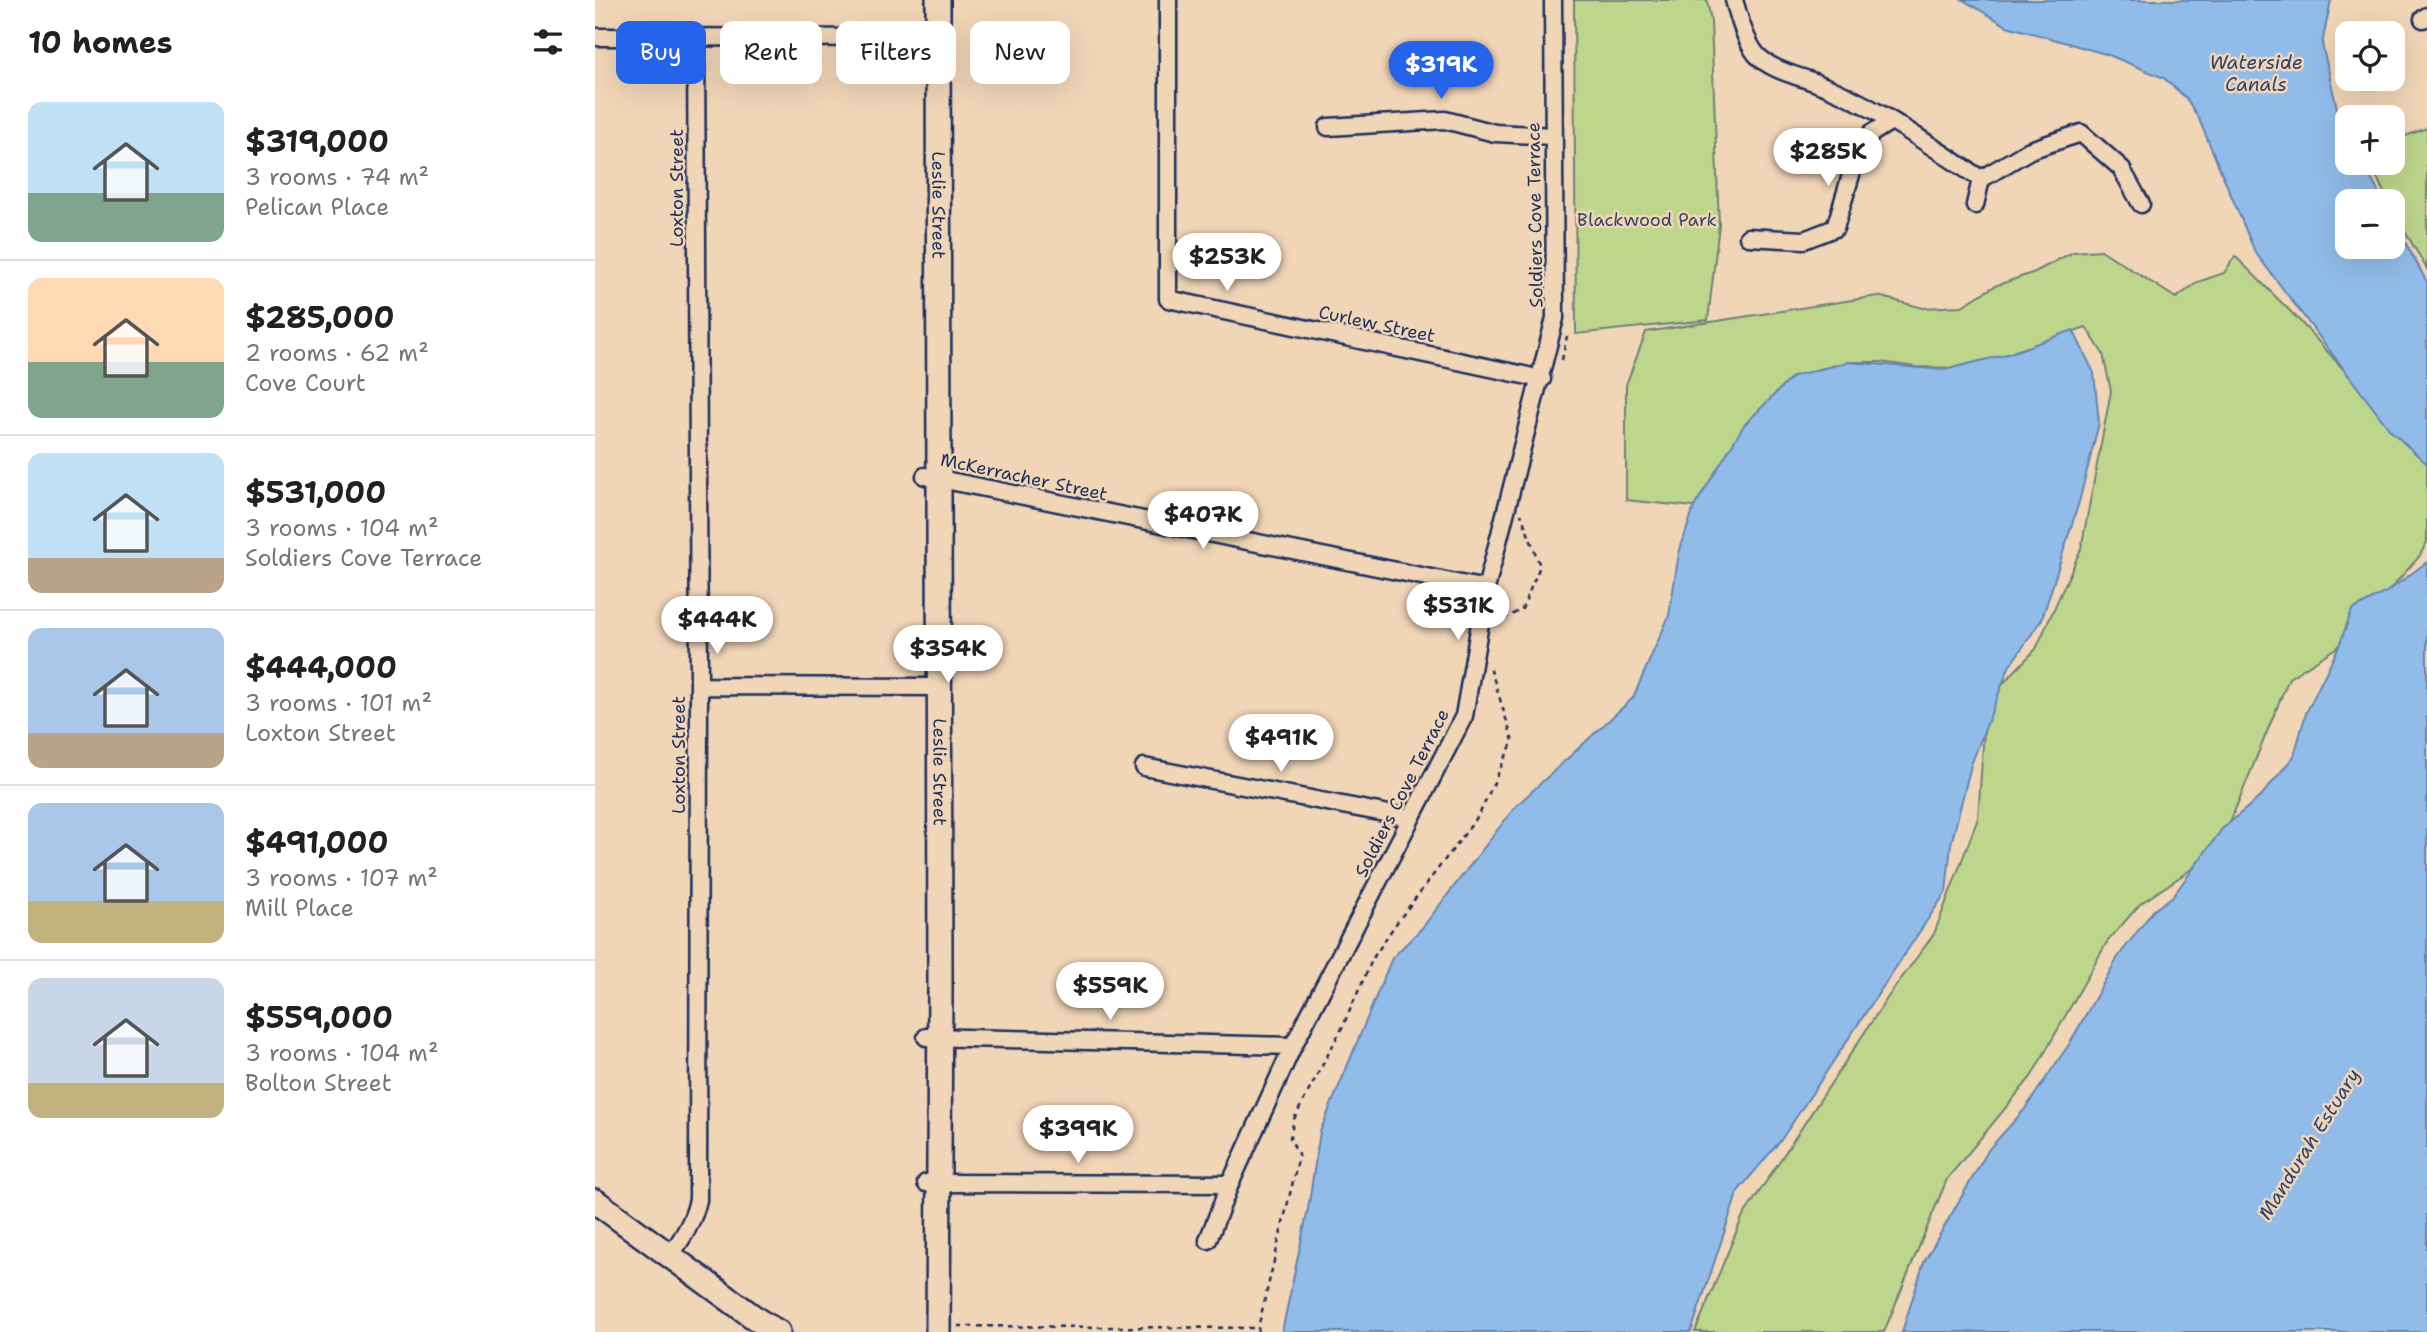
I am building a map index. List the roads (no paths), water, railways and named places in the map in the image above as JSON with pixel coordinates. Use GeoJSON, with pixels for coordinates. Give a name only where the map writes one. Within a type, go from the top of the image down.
{"type":"FeatureCollection","features":[{"type":"Feature","properties":{"kind":"street","name":"Leslie Street"},"geometry":{"type":"LineString","coordinates":[[926,0],[929,21]]}},
{"type":"Feature","properties":{"kind":"street","name":"Leslie Street"},"geometry":{"type":"LineString","coordinates":[[935,21],[938,0]]}},
{"type":"Feature","properties":{"kind":"street","name":"Curlew Street"},"geometry":{"type":"LineString","coordinates":[[1168,0],[1168,299],[1542,379]]}},
{"type":"Feature","properties":{"kind":"street","name":"Soldiers Cove Terrace"},"geometry":{"type":"LineString","coordinates":[[1208,1240],[1230,1184],[1293,1045],[1464,716],[1486,589],[1542,379],[1555,318],[1552,0]]}},
{"type":"Feature","properties":{"kind":"street"},"geometry":{"type":"LineString","coordinates":[[1734,0],[1741,24],[1756,54],[1773,67],[1833,89],[1891,121],[1981,179]]}},
{"type":"Feature","properties":{"kind":"street"},"geometry":{"type":"LineString","coordinates":[[595,37],[616,37]]}},
{"type":"Feature","properties":{"kind":"street"},"geometry":{"type":"LineString","coordinates":[[706,37],[836,38]]}},
{"type":"Feature","properties":{"kind":"street","name":"Loxton Street"},"geometry":{"type":"LineString","coordinates":[[670,1256],[688,1231],[698,1200],[696,84]]}},
{"type":"Feature","properties":{"kind":"street","name":"Leslie Street"},"geometry":{"type":"LineString","coordinates":[[932,84],[933,1183],[937,1330]]}},
{"type":"Feature","properties":{"kind":"street"},"geometry":{"type":"LineString","coordinates":[[1328,127],[1445,120],[1495,133],[1552,136]]}},
{"type":"Feature","properties":{"kind":"street"},"geometry":{"type":"LineString","coordinates":[[1748,237],[1804,240],[1835,228],[1857,155],[1872,133],[1891,121]]}},
{"type":"Feature","properties":{"kind":"street"},"geometry":{"type":"LineString","coordinates":[[1975,205],[1981,179],[2030,150],[2081,133],[2121,168],[2141,204]]}},
{"type":"Feature","properties":{"kind":"street","name":"McKerracher Street"},"geometry":{"type":"LineString","coordinates":[[932,477],[1486,589]]}},
{"type":"Feature","properties":{"kind":"street"},"geometry":{"type":"LineString","coordinates":[[699,686],[933,687]]}},
{"type":"Feature","properties":{"kind":"street"},"geometry":{"type":"LineString","coordinates":[[1144,767],[1410,818]]}},
{"type":"Feature","properties":{"kind":"street"},"geometry":{"type":"LineString","coordinates":[[933,1037],[1293,1045]]}},
{"type":"Feature","properties":{"kind":"street"},"geometry":{"type":"LineString","coordinates":[[933,1183],[1230,1184]]}},
{"type":"Feature","properties":{"kind":"street"},"geometry":{"type":"LineString","coordinates":[[595,1201],[759,1321],[778,1332]]}},
{"type":"Feature","properties":{"kind":"water","name":"Waterside Canals"},"geometry":{"type":"Polygon","coordinates":[[[1963,0],[2331,0],[2322,44],[2336,105],[2335,175],[2369,175],[2377,189],[2335,189],[2335,259],[2405,259],[2405,242],[2427,282],[2427,464],[2390,430],[2255,252],[2199,119],[2186,98],[2164,78],[2109,55],[2007,26],[1963,0]]]}},
{"type":"Feature","properties":{"kind":"water"},"geometry":{"type":"Polygon","coordinates":[[[2073,330],[2094,373],[2099,423],[2079,502],[2042,619],[2009,667],[1971,765],[1951,844],[1946,892],[1781,1140],[1738,1191],[1691,1332],[1282,1332],[1308,1209],[1320,1132],[1392,958],[1422,928],[1516,806],[1633,698],[1669,616],[1679,553],[1694,507],[1744,425],[1793,376],[1849,362],[1944,370],[2008,354],[2073,330]]]}},
{"type":"Feature","properties":{"kind":"water","name":"Mandurah Estuary"},"geometry":{"type":"Polygon","coordinates":[[[2427,562],[2427,1332],[1902,1332],[1924,1262],[1989,1149],[2025,1109],[2070,1043],[2118,957],[2153,911],[2173,896],[2222,829],[2261,796],[2294,756],[2306,713],[2339,646],[2352,610],[2388,591],[2427,562]]]}},
{"type":"Feature","properties":{"kind":"park label","name":"Blackwood Park"},"geometry":{"type":"Point","coordinates":[1647,220]}}]}
